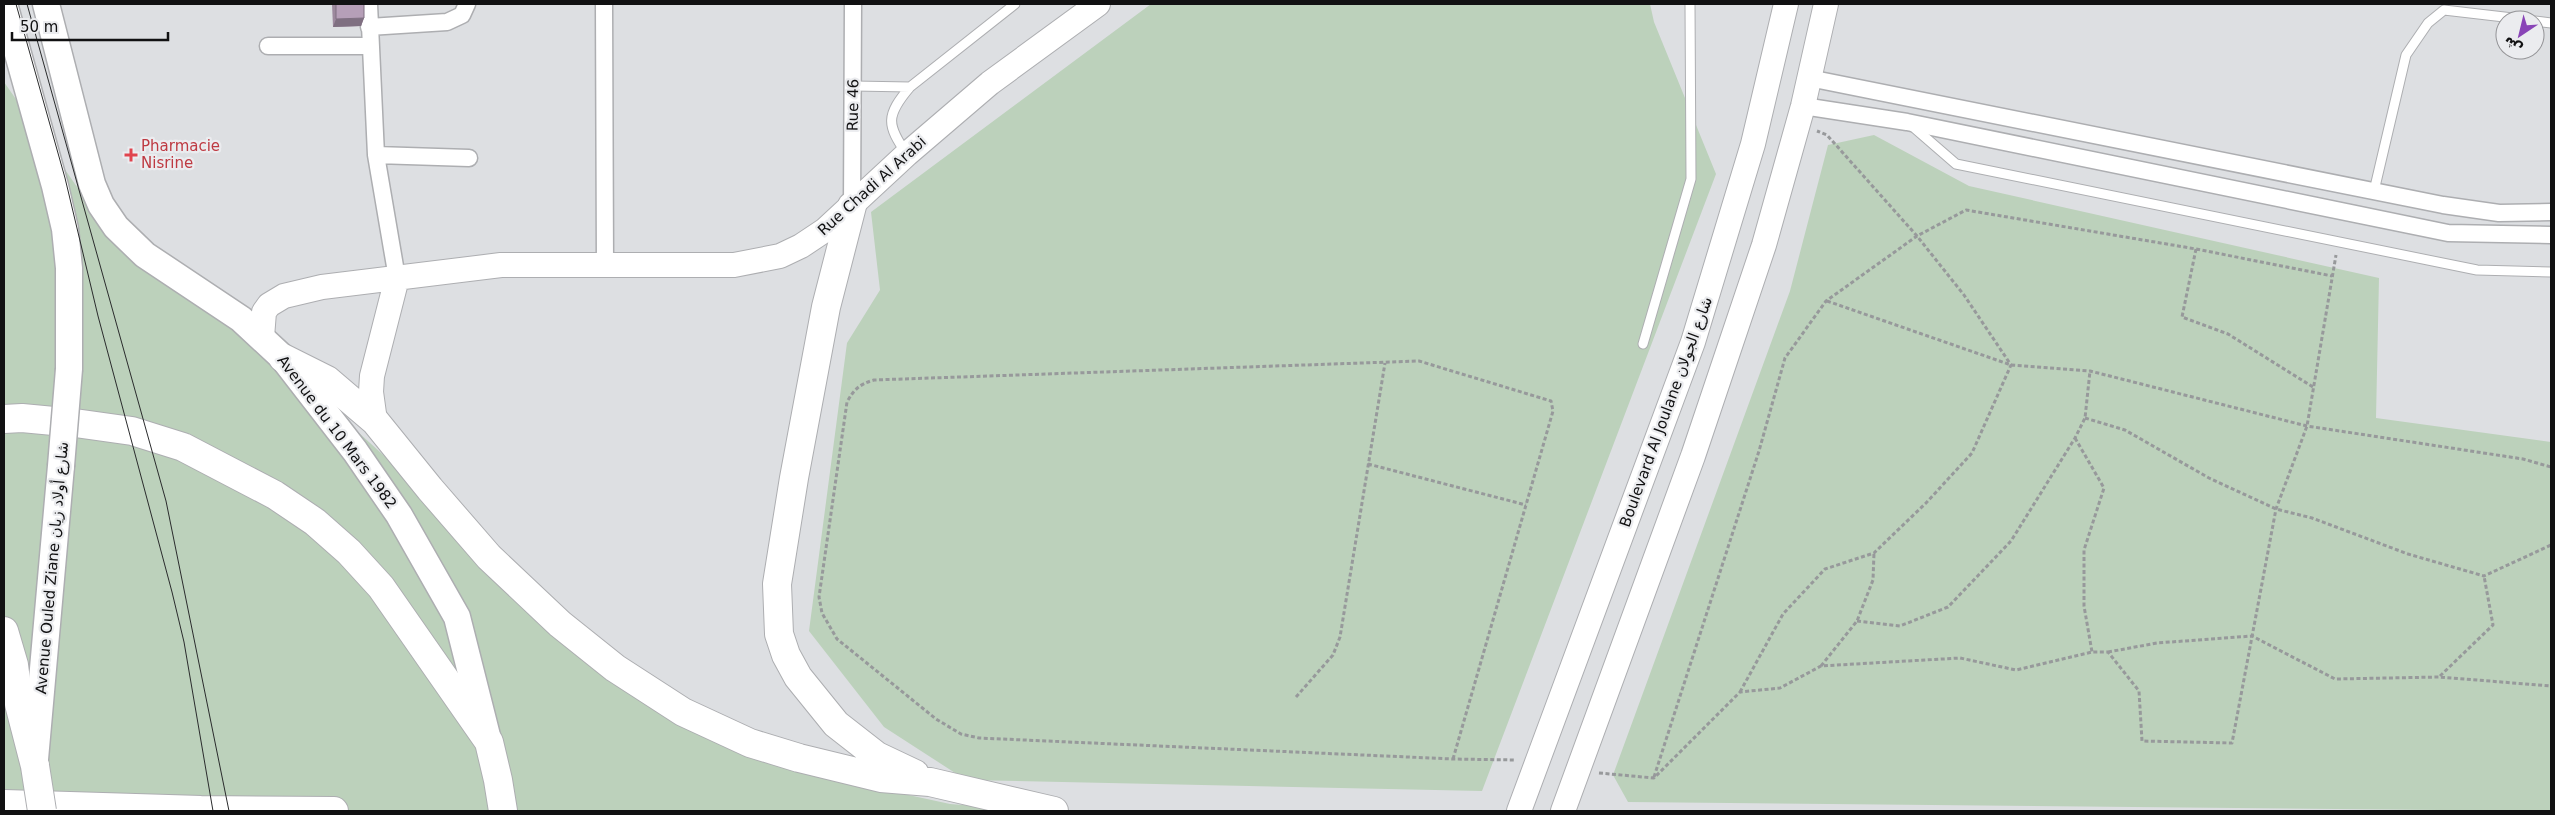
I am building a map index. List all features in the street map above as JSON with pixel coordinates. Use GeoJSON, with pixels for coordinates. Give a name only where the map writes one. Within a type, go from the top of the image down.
{"type":"FeatureCollection","features":[{"type":"Feature","properties":{"kind":"highway"},"geometry":{"type":"LineString","coordinates":[[852,206],[826,307],[794,478],[777,584],[779,634],[786,655],[798,677],[836,724],[877,756],[930,782]]}},
{"type":"Feature","properties":{"kind":"highway"},"geometry":{"type":"LineString","coordinates":[[283,358],[327,380],[375,421],[430,489],[489,557],[560,624],[615,668],[655,696],[722,731],[770,749],[881,778],[930,782],[1054,811]]}},
{"type":"Feature","properties":{"kind":"highway"},"geometry":{"type":"LineString","coordinates":[[4,420],[22,418],[48,420],[132,431],[183,447],[275,495],[315,522],[349,552],[381,587],[488,742]]}},
{"type":"Feature","properties":{"kind":"highway"},"geometry":{"type":"LineString","coordinates":[[4,631],[14,665],[19,704],[35,766],[42,811]]}},
{"type":"Feature","properties":{"kind":"highway","name":"Avenue du 10 Mars 1982"},"geometry":{"type":"LineString","coordinates":[[488,742],[498,780],[503,811]]}},
{"type":"Feature","properties":{"kind":"highway"},"geometry":{"type":"LineString","coordinates":[[4,804],[200,810],[334,811]]}},
{"type":"Feature","properties":{"kind":"main road","name":"Avenue Ouled Ziane شارع أولاد زيان"},"geometry":{"type":"LineString","coordinates":[[4,4],[55,186],[65,229],[69,268],[69,369],[35,766]]}},
{"type":"Feature","properties":{"kind":"main road","name":"Avenue du 10 Mars 1982"},"geometry":{"type":"LineString","coordinates":[[46,4],[92,184],[101,205],[116,227],[145,254],[216,300],[262,337],[283,358],[355,451],[399,515],[456,618],[488,742]]}},
{"type":"Feature","properties":{"kind":"main road","name":"Rue Chadi Al Arabi"},"geometry":{"type":"LineString","coordinates":[[262,337],[264,312],[269,305],[284,296],[322,287],[501,265],[734,265],[755,263],[780,256],[801,246],[825,230],[907,154],[990,83],[1098,4]]}},
{"type":"Feature","properties":{"kind":"main road","name":"Boulevard Al Joulane شارع الجولان"},"geometry":{"type":"LineString","coordinates":[[1520,811],[1693,342],[1754,144],[1786,4]]}},
{"type":"Feature","properties":{"kind":"main road"},"geometry":{"type":"LineString","coordinates":[[1563,811],[1588,773],[1764,245],[1800,115],[1826,4]]}},
{"type":"Feature","properties":{"kind":"main road"},"geometry":{"type":"LineString","coordinates":[[375,421],[371,392],[372,376],[398,278]]}},
{"type":"Feature","properties":{"kind":"street"},"geometry":{"type":"LineString","coordinates":[[368,4],[376,155],[398,278]]}},
{"type":"Feature","properties":{"kind":"street"},"geometry":{"type":"LineString","coordinates":[[369,27],[447,22],[462,15],[467,4]]}},
{"type":"Feature","properties":{"kind":"street"},"geometry":{"type":"LineString","coordinates":[[604,4],[605,265]]}},
{"type":"Feature","properties":{"kind":"street","name":"Rue 46"},"geometry":{"type":"LineString","coordinates":[[852,206],[853,4]]}},
{"type":"Feature","properties":{"kind":"street"},"geometry":{"type":"LineString","coordinates":[[268,46],[369,46]]}},
{"type":"Feature","properties":{"kind":"street"},"geometry":{"type":"LineString","coordinates":[[1809,78],[2395,195],[2499,213],[2551,212]]}},
{"type":"Feature","properties":{"kind":"street"},"geometry":{"type":"LineString","coordinates":[[1800,115],[1907,122],[2448,232],[2551,235]]}},
{"type":"Feature","properties":{"kind":"street"},"geometry":{"type":"LineString","coordinates":[[376,155],[469,158]]}},
{"type":"Feature","properties":{"kind":"street"},"geometry":{"type":"LineString","coordinates":[[2384,219],[2395,195]]}},
{"type":"Feature","properties":{"kind":"lane"},"geometry":{"type":"LineString","coordinates":[[907,154],[893,134],[891,116],[896,102],[910,87],[1015,4]]}},
{"type":"Feature","properties":{"kind":"lane"},"geometry":{"type":"LineString","coordinates":[[1643,344],[1691,179],[1690,4]]}},
{"type":"Feature","properties":{"kind":"lane"},"geometry":{"type":"LineString","coordinates":[[2374,191],[2406,55],[2428,23],[2444,7],[2495,15]]}},
{"type":"Feature","properties":{"kind":"lane"},"geometry":{"type":"LineString","coordinates":[[854,86],[910,87]]}},
{"type":"Feature","properties":{"kind":"lane"},"geometry":{"type":"LineString","coordinates":[[1907,122],[1956,164],[2477,270],[2551,272]]}},
{"type":"Feature","properties":{"kind":"path"},"geometry":{"type":"LineString","coordinates":[[1800,115],[1827,135],[1918,236],[1964,296],[2010,365]]}},
{"type":"Feature","properties":{"kind":"path"},"geometry":{"type":"LineString","coordinates":[[1654,778],[1759,451],[1785,358],[1826,301],[1918,236],[1966,210],[2196,249],[2332,276]]}},
{"type":"Feature","properties":{"kind":"path"},"geometry":{"type":"LineString","coordinates":[[2108,652],[2140,691],[2142,741],[2232,743],[2276,510],[2307,426],[2338,242]]}},
{"type":"Feature","properties":{"kind":"path"},"geometry":{"type":"LineString","coordinates":[[2196,249],[2182,317],[2228,334],[2314,386]]}},
{"type":"Feature","properties":{"kind":"path"},"geometry":{"type":"LineString","coordinates":[[1826,301],[2010,365],[2090,372],[2307,426],[2524,459],[2551,467]]}},
{"type":"Feature","properties":{"kind":"path"},"geometry":{"type":"LineString","coordinates":[[1453,759],[1553,411],[1551,401],[1418,361],[874,380],[860,384],[847,402],[820,597],[822,613],[837,639],[936,719],[961,734],[978,738],[1453,759],[1511,760]]}},
{"type":"Feature","properties":{"kind":"path"},"geometry":{"type":"LineString","coordinates":[[1296,697],[1333,655],[1340,637],[1385,363]]}},
{"type":"Feature","properties":{"kind":"path"},"geometry":{"type":"LineString","coordinates":[[1588,773],[1654,778],[1740,692],[1783,614],[1825,568],[1874,553],[1926,503],[1972,453],[2010,365]]}},
{"type":"Feature","properties":{"kind":"path"},"geometry":{"type":"LineString","coordinates":[[1857,621],[1900,626],[1948,607],[2011,541],[2076,438],[2085,418],[2090,372]]}},
{"type":"Feature","properties":{"kind":"path"},"geometry":{"type":"LineString","coordinates":[[2085,418],[2125,430],[2208,478],[2276,510],[2312,518],[2408,554],[2484,576],[2551,545]]}},
{"type":"Feature","properties":{"kind":"path"},"geometry":{"type":"LineString","coordinates":[[2076,438],[2104,488],[2084,550],[2084,606],[2092,652]]}},
{"type":"Feature","properties":{"kind":"path"},"geometry":{"type":"LineString","coordinates":[[1368,464],[1526,505]]}},
{"type":"Feature","properties":{"kind":"path"},"geometry":{"type":"LineString","coordinates":[[1740,692],[1780,688],[1821,666],[1857,621],[1873,580],[1874,553]]}},
{"type":"Feature","properties":{"kind":"path"},"geometry":{"type":"LineString","coordinates":[[2439,677],[2493,625],[2484,576]]}},
{"type":"Feature","properties":{"kind":"path"},"geometry":{"type":"LineString","coordinates":[[1821,666],[1960,658],[2016,670],[2092,652],[2108,652],[2156,643],[2252,636],[2335,679],[2439,677],[2551,686]]}},
{"type":"Feature","properties":{"kind":"green space"},"geometry":{"type":"Polygon","coordinates":[[[1151,4],[1650,4],[1654,22],[1716,174],[1482,791],[966,780],[884,727],[809,631],[847,343],[880,290],[871,212],[1151,4]]]}},
{"type":"Feature","properties":{"kind":"green space"},"geometry":{"type":"Polygon","coordinates":[[[4,82],[107,230],[295,375],[423,491],[538,615],[798,771],[950,804],[1040,811],[4,811],[4,82]]]}},
{"type":"Feature","properties":{"kind":"green space"},"geometry":{"type":"Polygon","coordinates":[[[1874,135],[1969,186],[2379,278],[2376,418],[2551,442],[2551,811],[1628,802],[1613,775],[1790,291],[1828,145],[1874,135]]]}},
{"type":"Feature","properties":{"kind":"building"},"geometry":{"type":"Polygon","coordinates":[[[336,4],[364,4],[364,18],[336,19],[336,4]]]}},
{"type":"Feature","properties":{"kind":"tram line"},"geometry":{"type":"LineString","coordinates":[[16,4],[65,178],[98,316],[172,592],[184,642],[213,811]]}},
{"type":"Feature","properties":{"kind":"tram line"},"geometry":{"type":"LineString","coordinates":[[27,4],[166,501],[229,811]]}},
{"type":"Feature","properties":{"kind":"place","name":"Pharmacie Nisrine"},"geometry":{"type":"Point","coordinates":[131,155]}}]}
